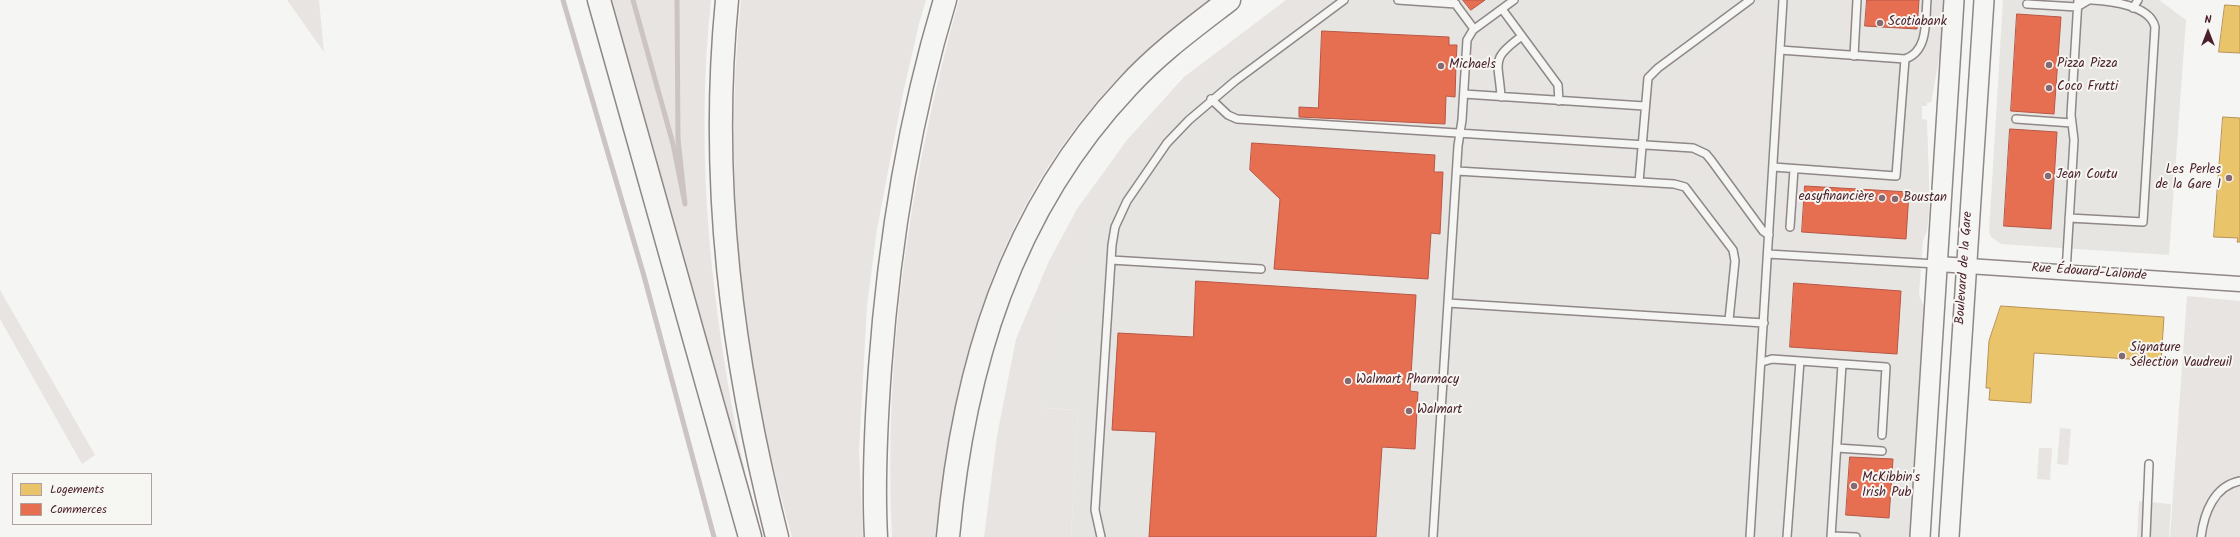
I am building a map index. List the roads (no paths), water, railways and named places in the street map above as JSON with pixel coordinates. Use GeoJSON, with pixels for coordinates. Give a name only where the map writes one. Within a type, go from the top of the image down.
{"type":"FeatureCollection","features":[{"type":"Feature","properties":{"kind":"highway"},"geometry":{"type":"LineString","coordinates":[[599,0],[750,537]]}},
{"type":"Feature","properties":{"kind":"highway"},"geometry":{"type":"LineString","coordinates":[[727,0],[722,55],[720,112],[725,243],[737,350],[753,442],[777,537]]}},
{"type":"Feature","properties":{"kind":"highway"},"geometry":{"type":"LineString","coordinates":[[876,537],[878,398],[892,248],[916,116],[945,0]]}},
{"type":"Feature","properties":{"kind":"highway"},"geometry":{"type":"LineString","coordinates":[[948,537],[961,443],[984,338],[1010,266],[1036,210],[1088,132],[1124,89],[1178,38],[1229,0]]}},
{"type":"Feature","properties":{"kind":"main road","name":"Boulevard de la Gare"},"geometry":{"type":"LineString","coordinates":[[1920,537],[1954,0]]}},
{"type":"Feature","properties":{"kind":"main road","name":"Boulevard de la Gare"},"geometry":{"type":"LineString","coordinates":[[1949,537],[1965,265],[1984,0]]}},
{"type":"Feature","properties":{"kind":"street","name":"Rue Édouard-Lalonde"},"geometry":{"type":"LineString","coordinates":[[1938,264],[2240,284]]}},
{"type":"Feature","properties":{"kind":"lane"},"geometry":{"type":"LineString","coordinates":[[1101,537],[1095,510],[1111,260],[1115,227],[1127,201],[1167,143],[1212,100],[1344,0]]}},
{"type":"Feature","properties":{"kind":"lane"},"geometry":{"type":"LineString","coordinates":[[1398,0],[1454,2],[1474,29]]}},
{"type":"Feature","properties":{"kind":"lane"},"geometry":{"type":"LineString","coordinates":[[1433,537],[1467,40],[1474,29],[1514,0]]}},
{"type":"Feature","properties":{"kind":"lane"},"geometry":{"type":"LineString","coordinates":[[1639,182],[1646,82],[1653,73],[1750,0]]}},
{"type":"Feature","properties":{"kind":"lane"},"geometry":{"type":"LineString","coordinates":[[1750,537],[1762,362],[1783,0]]}},
{"type":"Feature","properties":{"kind":"lane"},"geometry":{"type":"LineString","coordinates":[[1854,56],[1857,0]]}},
{"type":"Feature","properties":{"kind":"lane"},"geometry":{"type":"LineString","coordinates":[[1780,50],[1905,59],[1914,54],[1922,42],[1927,0]]}},
{"type":"Feature","properties":{"kind":"lane"},"geometry":{"type":"LineString","coordinates":[[2027,4],[2077,4],[2089,0]]}},
{"type":"Feature","properties":{"kind":"lane"},"geometry":{"type":"LineString","coordinates":[[2069,218],[2143,222],[2156,32],[2150,19],[2133,8],[2114,2],[2092,0]]}},
{"type":"Feature","properties":{"kind":"lane"},"geometry":{"type":"LineString","coordinates":[[2133,8],[2138,0]]}},
{"type":"Feature","properties":{"kind":"lane"},"geometry":{"type":"LineString","coordinates":[[2066,272],[2074,140],[2071,104],[2077,4]]}},
{"type":"Feature","properties":{"kind":"lane"},"geometry":{"type":"LineString","coordinates":[[1502,9],[1558,85],[1559,100]]}},
{"type":"Feature","properties":{"kind":"lane"},"geometry":{"type":"LineString","coordinates":[[1501,97],[1497,69],[1498,59],[1506,48],[1522,36]]}},
{"type":"Feature","properties":{"kind":"lane"},"geometry":{"type":"LineString","coordinates":[[1773,167],[1896,176],[1905,59]]}},
{"type":"Feature","properties":{"kind":"lane"},"geometry":{"type":"LineString","coordinates":[[1464,94],[1644,106]]}},
{"type":"Feature","properties":{"kind":"lane"},"geometry":{"type":"LineString","coordinates":[[1212,100],[1228,115],[1237,119],[1693,148],[1706,154],[1763,231],[1769,235]]}},
{"type":"Feature","properties":{"kind":"lane"},"geometry":{"type":"LineString","coordinates":[[2016,119],[2072,123]]}},
{"type":"Feature","properties":{"kind":"lane"},"geometry":{"type":"LineString","coordinates":[[1790,227],[1794,169]]}},
{"type":"Feature","properties":{"kind":"lane"},"geometry":{"type":"LineString","coordinates":[[1457,171],[1680,185],[1688,189],[1733,250],[1735,261],[1730,320]]}},
{"type":"Feature","properties":{"kind":"lane"},"geometry":{"type":"LineString","coordinates":[[1768,254],[1938,264]]}},
{"type":"Feature","properties":{"kind":"lane"},"geometry":{"type":"LineString","coordinates":[[1111,260],[1261,269]]}},
{"type":"Feature","properties":{"kind":"lane"},"geometry":{"type":"LineString","coordinates":[[1448,303],[1764,323]]}},
{"type":"Feature","properties":{"kind":"lane"},"geometry":{"type":"LineString","coordinates":[[1762,362],[1772,359],[1886,367],[1882,435]]}},
{"type":"Feature","properties":{"kind":"lane"},"geometry":{"type":"LineString","coordinates":[[1787,537],[1800,361]]}},
{"type":"Feature","properties":{"kind":"lane"},"geometry":{"type":"LineString","coordinates":[[1842,364],[1831,536],[1856,537]]}},
{"type":"Feature","properties":{"kind":"lane"},"geometry":{"type":"LineString","coordinates":[[1837,448],[1882,451]]}},
{"type":"Feature","properties":{"kind":"lane"},"geometry":{"type":"LineString","coordinates":[[2146,537],[2149,464]]}},
{"type":"Feature","properties":{"kind":"lane"},"geometry":{"type":"LineString","coordinates":[[2201,537],[2203,524],[2210,504],[2221,489],[2233,482],[2240,481]]}},
{"type":"Feature","properties":{"kind":"waterway"},"geometry":{"type":"LineString","coordinates":[[563,0],[644,276],[714,537]]}},
{"type":"Feature","properties":{"kind":"waterway"},"geometry":{"type":"LineString","coordinates":[[633,0],[673,144],[685,204],[678,139],[677,0]]}},
{"type":"Feature","properties":{"kind":"place","name":"Scotiabank"},"geometry":{"type":"Point","coordinates":[1880,23]}},
{"type":"Feature","properties":{"kind":"place","name":"Pizza Pizza"},"geometry":{"type":"Point","coordinates":[2049,65]}},
{"type":"Feature","properties":{"kind":"place","name":"Michaels"},"geometry":{"type":"Point","coordinates":[1441,66]}},
{"type":"Feature","properties":{"kind":"place","name":"Coco Frutti"},"geometry":{"type":"Point","coordinates":[2049,88]}},
{"type":"Feature","properties":{"kind":"place","name":"Jean Coutu"},"geometry":{"type":"Point","coordinates":[2048,176]}},
{"type":"Feature","properties":{"kind":"place","name":"Les Perles de la Gare 1"},"geometry":{"type":"Point","coordinates":[2229,178]}},
{"type":"Feature","properties":{"kind":"place","name":"easyfinancière"},"geometry":{"type":"Point","coordinates":[1882,198]}},
{"type":"Feature","properties":{"kind":"place","name":"Boustan"},"geometry":{"type":"Point","coordinates":[1895,199]}},
{"type":"Feature","properties":{"kind":"place","name":"Signature Sélection Vaudreuil"},"geometry":{"type":"Point","coordinates":[2122,356]}},
{"type":"Feature","properties":{"kind":"place","name":"Walmart Pharmacy"},"geometry":{"type":"Point","coordinates":[1348,381]}},
{"type":"Feature","properties":{"kind":"place","name":"Walmart"},"geometry":{"type":"Point","coordinates":[1409,411]}},
{"type":"Feature","properties":{"kind":"place","name":"McKibbin's Irish Pub"},"geometry":{"type":"Point","coordinates":[1854,486]}}]}
